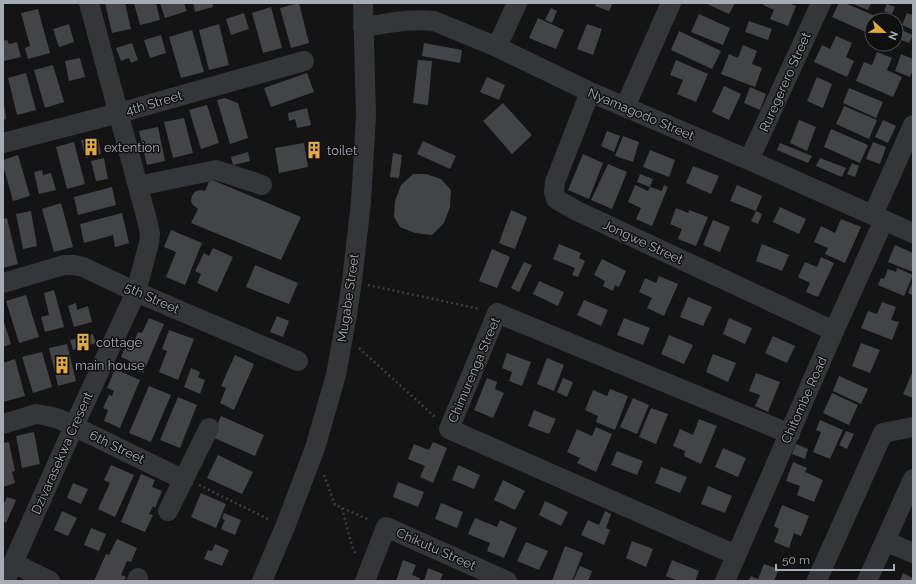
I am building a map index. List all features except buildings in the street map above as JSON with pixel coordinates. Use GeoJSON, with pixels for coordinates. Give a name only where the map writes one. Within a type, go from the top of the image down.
{"type":"FeatureCollection","features":[{"type":"Feature","properties":{"kind":"street","name":"Dzivarasekwa Cresent"},"geometry":{"type":"LineString","coordinates":[[9,572],[136,292],[149,243],[150,234],[148,224],[89,3]]}},
{"type":"Feature","properties":{"kind":"street","name":"Mugabe Street"},"geometry":{"type":"LineString","coordinates":[[262,581],[285,527],[315,448],[336,375],[352,282],[361,202],[366,116],[363,3]]}},
{"type":"Feature","properties":{"kind":"street"},"geometry":{"type":"LineString","coordinates":[[625,107],[671,3]]}},
{"type":"Feature","properties":{"kind":"street","name":"Ruregerero Street"},"geometry":{"type":"LineString","coordinates":[[749,160],[821,3]]}},
{"type":"Feature","properties":{"kind":"street"},"geometry":{"type":"LineString","coordinates":[[497,47],[516,4]]}},
{"type":"Feature","properties":{"kind":"street","name":"Nyamagodo Street"},"geometry":{"type":"LineString","coordinates":[[364,27],[413,21],[434,21],[497,47],[590,92],[749,160],[913,233]]}},
{"type":"Feature","properties":{"kind":"street","name":"4th Street"},"geometry":{"type":"LineString","coordinates":[[3,143],[119,113],[304,61]]}},
{"type":"Feature","properties":{"kind":"street","name":"Jongwe Street"},"geometry":{"type":"LineString","coordinates":[[590,92],[555,182],[554,191],[556,199],[574,210],[834,332]]}},
{"type":"Feature","properties":{"kind":"street","name":"Chitombe Road"},"geometry":{"type":"LineString","coordinates":[[725,581],[834,332],[879,218],[913,125]]}},
{"type":"Feature","properties":{"kind":"street"},"geometry":{"type":"LineString","coordinates":[[138,186],[216,170],[262,185]]}},
{"type":"Feature","properties":{"kind":"street","name":"5th Street"},"geometry":{"type":"LineString","coordinates":[[3,283],[64,265],[82,267],[136,292],[298,361]]}},
{"type":"Feature","properties":{"kind":"street","name":"Chimurenga Street"},"geometry":{"type":"LineString","coordinates":[[736,555],[449,429],[497,312],[790,434]]}},
{"type":"Feature","properties":{"kind":"street","name":"6th Street"},"geometry":{"type":"LineString","coordinates":[[3,424],[36,414],[59,419],[184,479]]}},
{"type":"Feature","properties":{"kind":"street"},"geometry":{"type":"LineString","coordinates":[[818,581],[817,580],[883,433],[913,427]]}},
{"type":"Feature","properties":{"kind":"street"},"geometry":{"type":"LineString","coordinates":[[168,511],[209,428]]}},
{"type":"Feature","properties":{"kind":"street"},"geometry":{"type":"LineString","coordinates":[[867,581],[913,479]]}},
{"type":"Feature","properties":{"kind":"street"},"geometry":{"type":"LineString","coordinates":[[365,581],[386,527]]}},
{"type":"Feature","properties":{"kind":"street","name":"Chikutu Street"},"geometry":{"type":"LineString","coordinates":[[386,527],[507,581]]}},
{"type":"Feature","properties":{"kind":"street"},"geometry":{"type":"LineString","coordinates":[[885,541],[913,553]]}},
{"type":"Feature","properties":{"kind":"street"},"geometry":{"type":"LineString","coordinates":[[9,572],[50,581]]}},
{"type":"Feature","properties":{"kind":"path"},"geometry":{"type":"LineString","coordinates":[[352,282],[497,312]]}},
{"type":"Feature","properties":{"kind":"path"},"geometry":{"type":"LineString","coordinates":[[343,334],[449,429]]}},
{"type":"Feature","properties":{"kind":"path"},"geometry":{"type":"LineString","coordinates":[[315,448],[335,505],[386,527]]}},
{"type":"Feature","properties":{"kind":"path"},"geometry":{"type":"LineString","coordinates":[[184,479],[285,527]]}},
{"type":"Feature","properties":{"kind":"path"},"geometry":{"type":"LineString","coordinates":[[342,508],[352,546],[358,558]]}},
{"type":"Feature","properties":{"kind":"place","name":"extention"},"geometry":{"type":"Point","coordinates":[91,147]}},
{"type":"Feature","properties":{"kind":"place","name":"toilet"},"geometry":{"type":"Point","coordinates":[314,150]}},
{"type":"Feature","properties":{"kind":"place","name":"cottage"},"geometry":{"type":"Point","coordinates":[83,342]}},
{"type":"Feature","properties":{"kind":"place","name":"main house"},"geometry":{"type":"Point","coordinates":[62,365]}}]}
